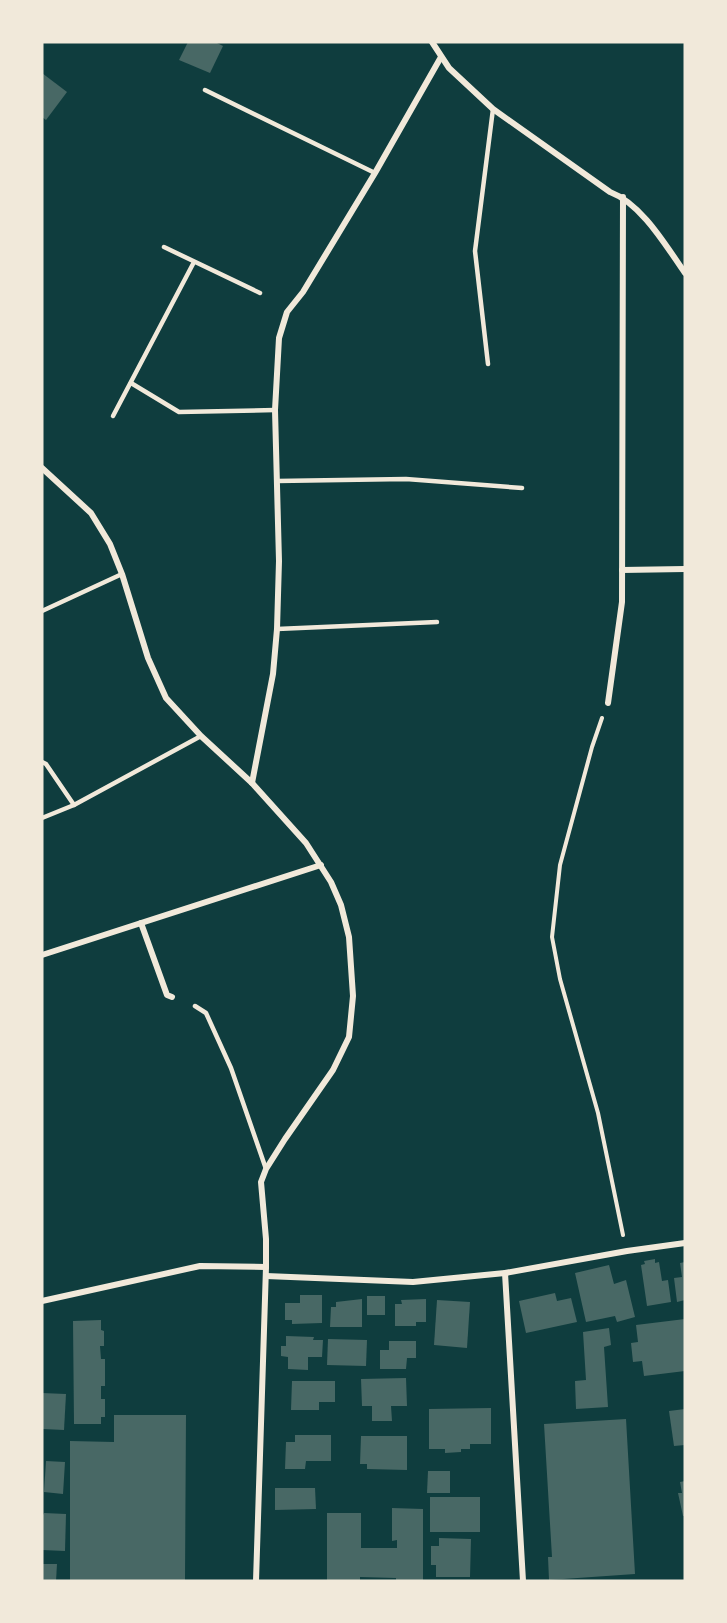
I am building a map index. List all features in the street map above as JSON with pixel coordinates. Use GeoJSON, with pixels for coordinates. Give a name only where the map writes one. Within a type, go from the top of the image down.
{"type":"FeatureCollection","features":[{"type":"Feature","properties":{"kind":"street"},"geometry":{"type":"LineString","coordinates":[[432,42],[449,68],[493,109],[610,192],[622,196],[657,233],[685,273]]}},
{"type":"Feature","properties":{"kind":"street"},"geometry":{"type":"LineString","coordinates":[[252,783],[273,674],[277,629],[279,561],[276,410],[279,338],[287,312],[303,292],[375,173],[441,57]]}},
{"type":"Feature","properties":{"kind":"street"},"geometry":{"type":"LineString","coordinates":[[608,703],[622,602],[622,196]]}},
{"type":"Feature","properties":{"kind":"street"},"geometry":{"type":"LineString","coordinates":[[42,468],[91,513],[110,544],[122,574],[148,658],[166,698],[201,736],[252,783],[306,843],[321,865],[341,905],[349,937],[353,996],[349,1037],[333,1070],[285,1139],[266,1169],[261,1182],[266,1239],[266,1276],[256,1581]]}},
{"type":"Feature","properties":{"kind":"street"},"geometry":{"type":"LineString","coordinates":[[622,570],[685,569]]}},
{"type":"Feature","properties":{"kind":"street"},"geometry":{"type":"LineString","coordinates":[[42,955],[321,865]]}},
{"type":"Feature","properties":{"kind":"street"},"geometry":{"type":"LineString","coordinates":[[141,923],[167,995],[172,997]]}},
{"type":"Feature","properties":{"kind":"street"},"geometry":{"type":"LineString","coordinates":[[266,1276],[413,1282],[505,1273],[685,1243]]}},
{"type":"Feature","properties":{"kind":"street"},"geometry":{"type":"LineString","coordinates":[[42,1301],[200,1266],[266,1267]]}},
{"type":"Feature","properties":{"kind":"street"},"geometry":{"type":"LineString","coordinates":[[505,1273],[523,1581]]}},
{"type":"Feature","properties":{"kind":"lane"},"geometry":{"type":"LineString","coordinates":[[205,90],[375,173]]}},
{"type":"Feature","properties":{"kind":"lane"},"geometry":{"type":"LineString","coordinates":[[488,364],[475,251],[493,109]]}},
{"type":"Feature","properties":{"kind":"lane"},"geometry":{"type":"LineString","coordinates":[[164,248],[260,293]]}},
{"type":"Feature","properties":{"kind":"lane"},"geometry":{"type":"LineString","coordinates":[[114,416],[194,262]]}},
{"type":"Feature","properties":{"kind":"lane"},"geometry":{"type":"LineString","coordinates":[[132,383],[179,412],[276,410]]}},
{"type":"Feature","properties":{"kind":"lane"},"geometry":{"type":"LineString","coordinates":[[277,481],[406,479],[522,488]]}},
{"type":"Feature","properties":{"kind":"lane"},"geometry":{"type":"LineString","coordinates":[[42,611],[122,574]]}},
{"type":"Feature","properties":{"kind":"lane"},"geometry":{"type":"LineString","coordinates":[[277,629],[437,622]]}},
{"type":"Feature","properties":{"kind":"lane"},"geometry":{"type":"LineString","coordinates":[[42,818],[74,806],[201,736]]}},
{"type":"Feature","properties":{"kind":"lane"},"geometry":{"type":"LineString","coordinates":[[42,762],[46,764],[74,806]]}},
{"type":"Feature","properties":{"kind":"lane"},"geometry":{"type":"LineString","coordinates":[[195,1006],[206,1012],[227,1059],[266,1169]]}},
{"type":"Feature","properties":{"kind":"path"},"geometry":{"type":"LineString","coordinates":[[608,703],[592,747],[560,865],[552,937],[560,979],[598,1113],[627,1251]]}},
{"type":"Feature","properties":{"kind":"building"},"geometry":{"type":"Polygon","coordinates":[[[188,42],[215,42],[223,46],[210,73],[179,60],[188,42]]]}},
{"type":"Feature","properties":{"kind":"building"},"geometry":{"type":"Polygon","coordinates":[[[42,73],[67,92],[46,120],[42,117],[42,73]]]}},
{"type":"Feature","properties":{"kind":"building"},"geometry":{"type":"Polygon","coordinates":[[[655,1259],[655,1263],[659,1262],[662,1281],[668,1280],[671,1302],[647,1306],[641,1265],[645,1264],[644,1261],[655,1259]]]}},
{"type":"Feature","properties":{"kind":"building"},"geometry":{"type":"Polygon","coordinates":[[[685,1262],[685,1300],[677,1302],[674,1278],[682,1277],[680,1263],[685,1262]]]}},
{"type":"Feature","properties":{"kind":"building"},"geometry":{"type":"Polygon","coordinates":[[[609,1265],[614,1284],[626,1280],[635,1317],[617,1322],[615,1316],[586,1322],[575,1273],[609,1265]]]}},
{"type":"Feature","properties":{"kind":"building"},"geometry":{"type":"Polygon","coordinates":[[[555,1293],[557,1301],[571,1298],[577,1322],[526,1333],[519,1301],[555,1293]]]}},
{"type":"Feature","properties":{"kind":"building"},"geometry":{"type":"Polygon","coordinates":[[[300,1295],[322,1295],[322,1323],[292,1324],[292,1320],[285,1320],[285,1303],[300,1303],[300,1295]]]}},
{"type":"Feature","properties":{"kind":"building"},"geometry":{"type":"Polygon","coordinates":[[[367,1296],[385,1296],[385,1315],[367,1315],[367,1296]]]}},
{"type":"Feature","properties":{"kind":"building"},"geometry":{"type":"Polygon","coordinates":[[[362,1299],[362,1327],[330,1327],[331,1307],[336,1307],[336,1302],[362,1299]]]}},
{"type":"Feature","properties":{"kind":"building"},"geometry":{"type":"Polygon","coordinates":[[[426,1299],[426,1322],[416,1322],[416,1326],[395,1326],[395,1304],[402,1304],[401,1300],[426,1299]]]}},
{"type":"Feature","properties":{"kind":"building"},"geometry":{"type":"Polygon","coordinates":[[[437,1300],[470,1302],[467,1348],[434,1345],[437,1300]]]}},
{"type":"Feature","properties":{"kind":"building"},"geometry":{"type":"Polygon","coordinates":[[[685,1319],[685,1371],[644,1376],[642,1361],[633,1362],[631,1343],[638,1342],[636,1325],[685,1319]]]}},
{"type":"Feature","properties":{"kind":"building"},"geometry":{"type":"Polygon","coordinates":[[[101,1320],[104,1346],[100,1346],[101,1359],[105,1359],[105,1386],[101,1386],[101,1399],[105,1399],[105,1417],[101,1417],[101,1424],[74,1424],[73,1321],[101,1320]]]}},
{"type":"Feature","properties":{"kind":"building"},"geometry":{"type":"Polygon","coordinates":[[[609,1328],[611,1345],[604,1347],[608,1407],[576,1409],[575,1381],[586,1380],[583,1332],[609,1328]]]}},
{"type":"Feature","properties":{"kind":"building"},"geometry":{"type":"Polygon","coordinates":[[[286,1336],[314,1337],[313,1340],[323,1340],[322,1357],[308,1357],[308,1370],[288,1369],[288,1357],[281,1356],[281,1346],[286,1346],[286,1336]]]}},
{"type":"Feature","properties":{"kind":"building"},"geometry":{"type":"Polygon","coordinates":[[[328,1339],[367,1340],[366,1366],[327,1365],[328,1339]]]}},
{"type":"Feature","properties":{"kind":"building"},"geometry":{"type":"Polygon","coordinates":[[[389,1341],[416,1341],[416,1358],[407,1358],[406,1369],[380,1369],[380,1350],[389,1350],[389,1341]]]}},
{"type":"Feature","properties":{"kind":"building"},"geometry":{"type":"Polygon","coordinates":[[[406,1378],[407,1406],[391,1406],[392,1421],[372,1421],[372,1406],[362,1406],[361,1379],[406,1378]]]}},
{"type":"Feature","properties":{"kind":"building"},"geometry":{"type":"Polygon","coordinates":[[[292,1381],[335,1381],[335,1402],[319,1402],[319,1410],[291,1410],[292,1381]]]}},
{"type":"Feature","properties":{"kind":"building"},"geometry":{"type":"Polygon","coordinates":[[[42,1393],[66,1394],[64,1430],[43,1429],[42,1393]]]}},
{"type":"Feature","properties":{"kind":"building"},"geometry":{"type":"Polygon","coordinates":[[[491,1408],[491,1444],[470,1444],[470,1449],[461,1449],[461,1452],[445,1453],[445,1449],[429,1449],[429,1409],[491,1408]]]}},
{"type":"Feature","properties":{"kind":"building"},"geometry":{"type":"Polygon","coordinates":[[[685,1409],[685,1445],[674,1446],[669,1411],[685,1409]]]}},
{"type":"Feature","properties":{"kind":"building"},"geometry":{"type":"Polygon","coordinates":[[[114,1415],[186,1415],[185,1580],[70,1580],[70,1441],[114,1442],[114,1415]]]}},
{"type":"Feature","properties":{"kind":"building"},"geometry":{"type":"Polygon","coordinates":[[[626,1419],[635,1574],[549,1580],[548,1557],[552,1557],[544,1424],[626,1419]]]}},
{"type":"Feature","properties":{"kind":"building"},"geometry":{"type":"Polygon","coordinates":[[[295,1435],[331,1435],[331,1461],[306,1461],[305,1469],[285,1469],[286,1442],[295,1442],[295,1435]]]}},
{"type":"Feature","properties":{"kind":"building"},"geometry":{"type":"Polygon","coordinates":[[[361,1436],[407,1436],[407,1470],[367,1469],[367,1464],[360,1464],[361,1436]]]}},
{"type":"Feature","properties":{"kind":"building"},"geometry":{"type":"Polygon","coordinates":[[[46,1461],[65,1462],[63,1494],[44,1492],[46,1461]]]}},
{"type":"Feature","properties":{"kind":"building"},"geometry":{"type":"Polygon","coordinates":[[[428,1471],[450,1471],[450,1493],[427,1493],[428,1471]]]}},
{"type":"Feature","properties":{"kind":"building"},"geometry":{"type":"Polygon","coordinates":[[[685,1481],[685,1516],[683,1516],[678,1493],[682,1493],[680,1482],[685,1481]]]}},
{"type":"Feature","properties":{"kind":"building"},"geometry":{"type":"Polygon","coordinates":[[[275,1488],[315,1488],[316,1509],[275,1510],[275,1488]]]}},
{"type":"Feature","properties":{"kind":"building"},"geometry":{"type":"Polygon","coordinates":[[[430,1497],[480,1497],[480,1532],[430,1532],[430,1497]]]}},
{"type":"Feature","properties":{"kind":"building"},"geometry":{"type":"Polygon","coordinates":[[[392,1508],[423,1509],[423,1581],[360,1577],[360,1581],[327,1581],[327,1513],[361,1513],[361,1548],[397,1548],[397,1540],[392,1541],[392,1508]]]}},
{"type":"Feature","properties":{"kind":"building"},"geometry":{"type":"Polygon","coordinates":[[[44,1513],[66,1514],[65,1551],[42,1550],[44,1513]]]}},
{"type":"Feature","properties":{"kind":"building"},"geometry":{"type":"Polygon","coordinates":[[[439,1538],[471,1539],[470,1577],[436,1577],[436,1565],[431,1565],[431,1546],[439,1546],[439,1538]]]}},
{"type":"Feature","properties":{"kind":"building"},"geometry":{"type":"Polygon","coordinates":[[[42,1564],[57,1564],[56,1581],[42,1581],[42,1564]]]}}]}
